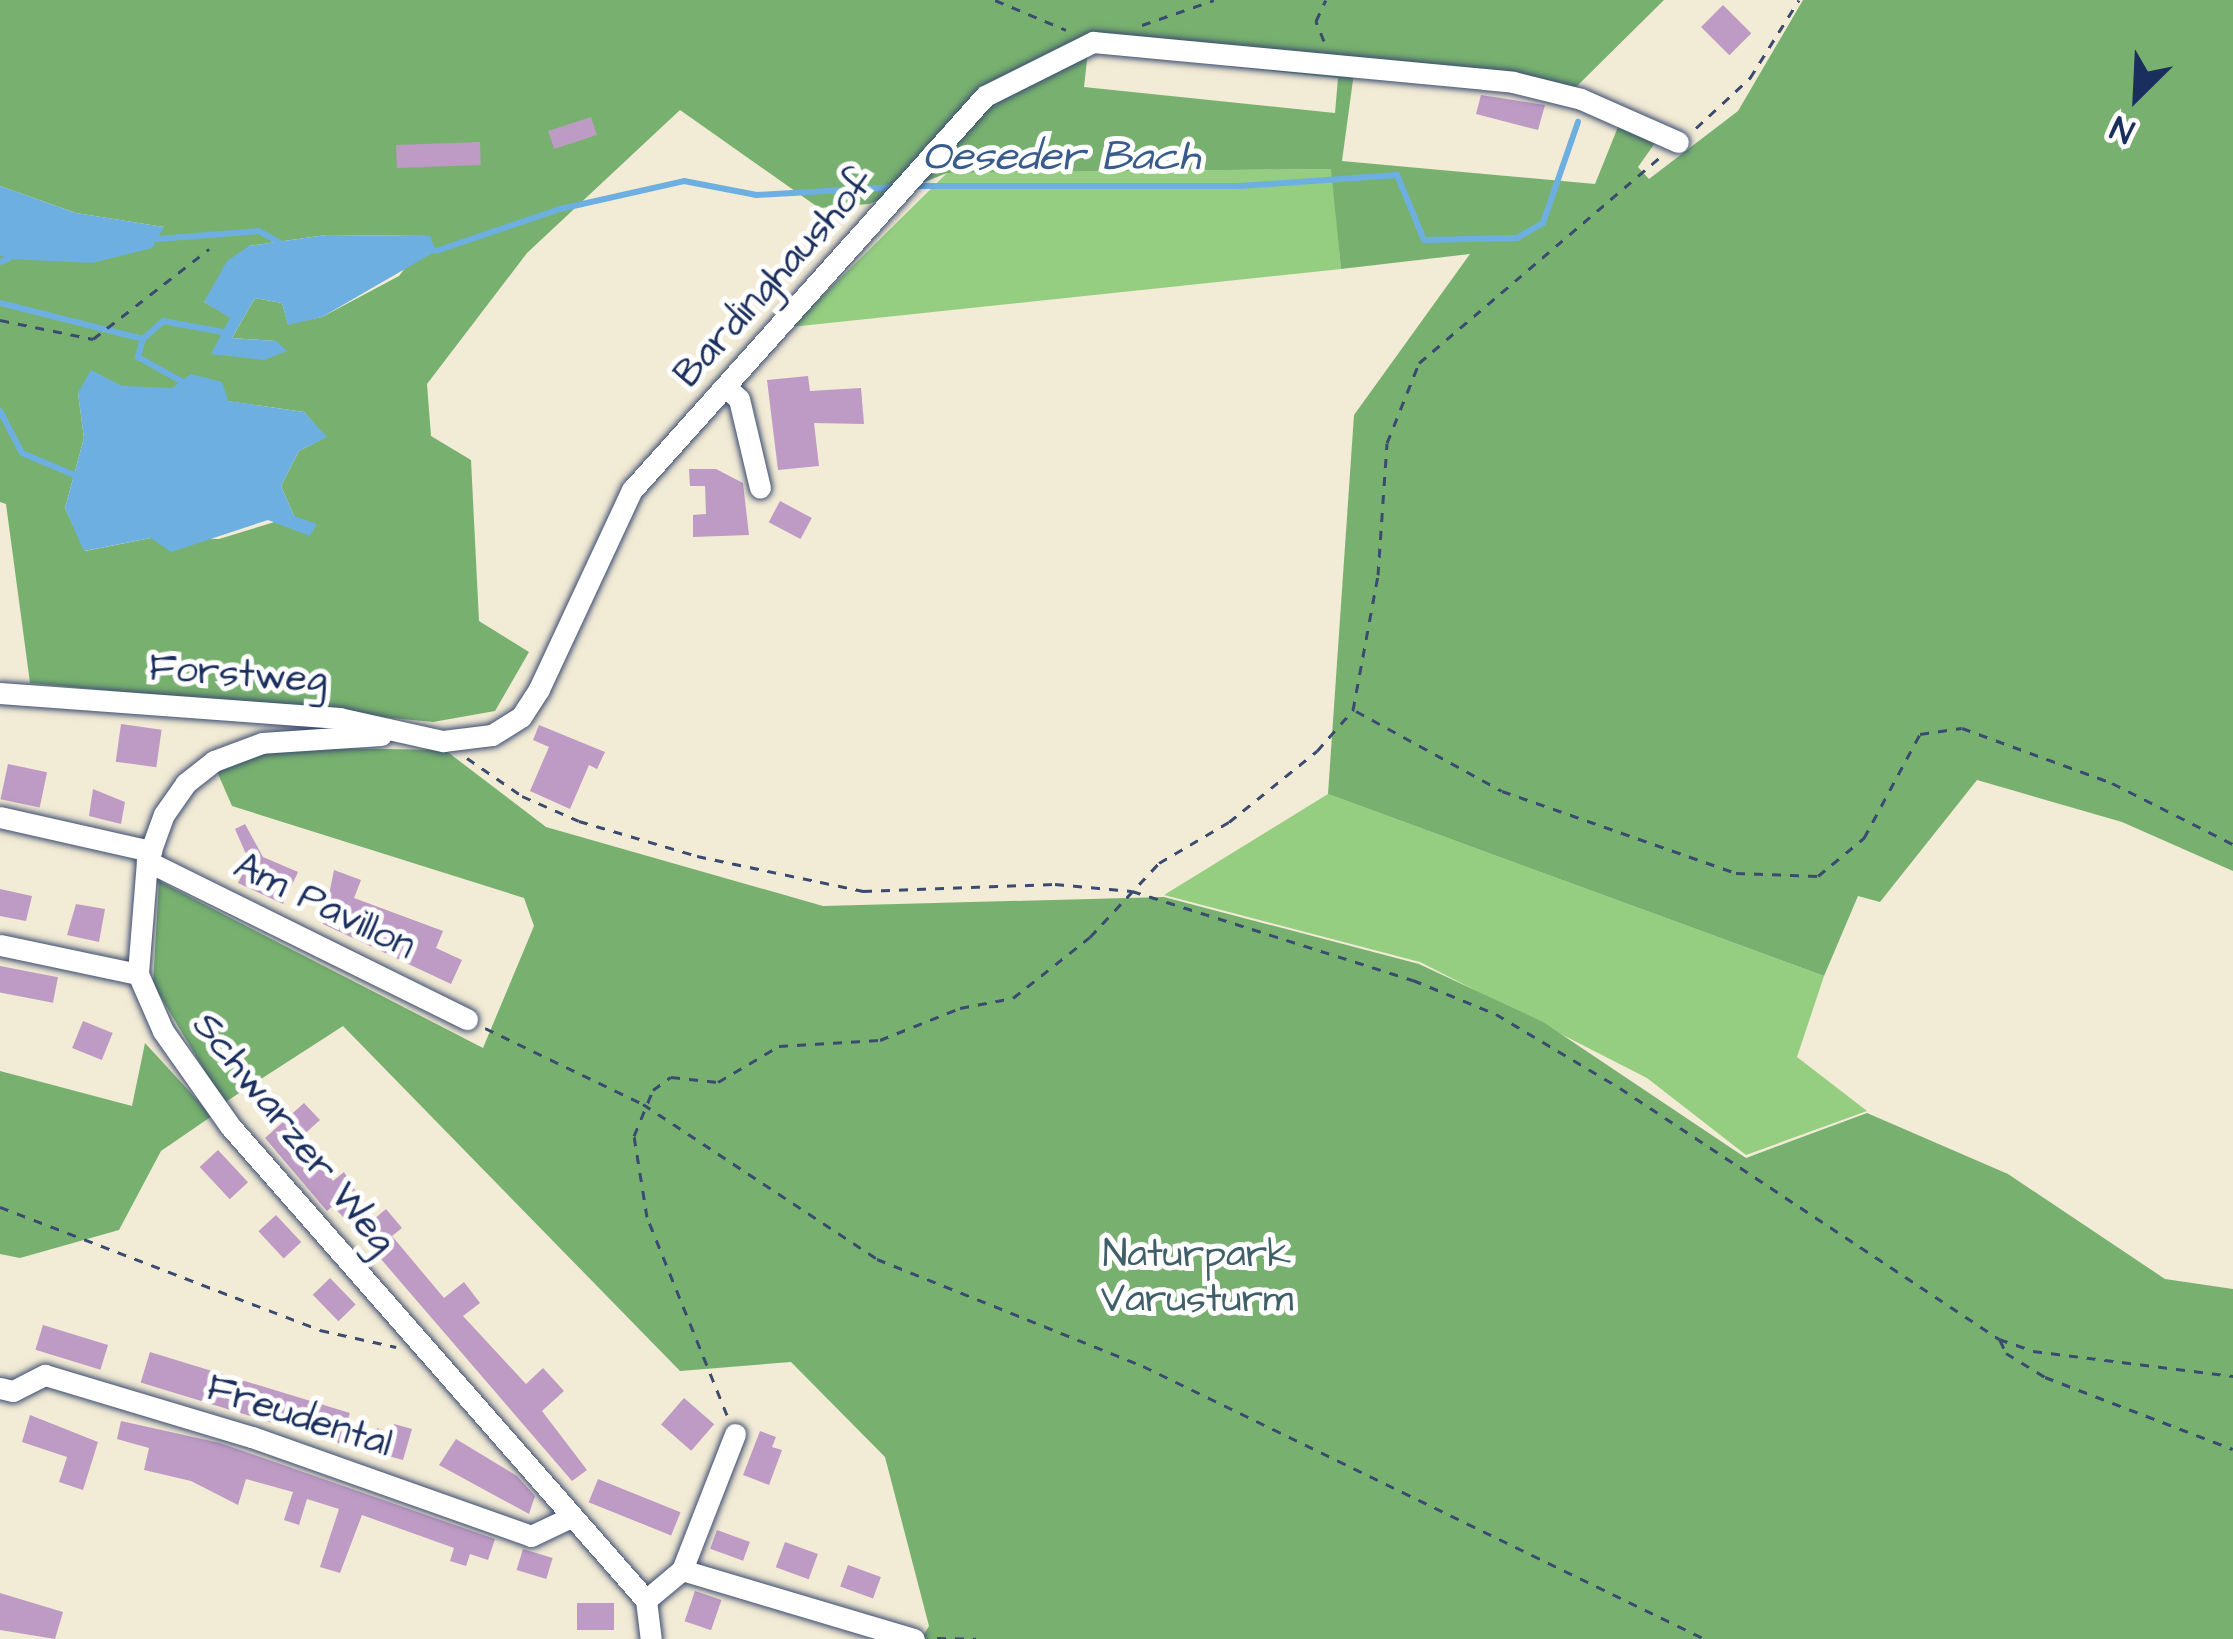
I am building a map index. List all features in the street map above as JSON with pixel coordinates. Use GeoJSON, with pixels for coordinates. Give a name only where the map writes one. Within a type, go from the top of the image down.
{"type":"FeatureCollection","features":[{"type":"Feature","properties":{"kind":"street"},"geometry":{"type":"LineString","coordinates":[[1093,42],[1513,82],[1580,99],[1678,142]]}},
{"type":"Feature","properties":{"kind":"street","name":"Bardinghaushof"},"geometry":{"type":"LineString","coordinates":[[469,740],[520,717],[608,526],[985,96],[1093,42]]}},
{"type":"Feature","properties":{"kind":"street"},"geometry":{"type":"LineString","coordinates":[[727,388],[740,399],[760,488]]}},
{"type":"Feature","properties":{"kind":"street","name":"Forstweg"},"geometry":{"type":"LineString","coordinates":[[0,693],[339,718],[443,741],[469,740]]}},
{"type":"Feature","properties":{"kind":"street","name":"Schwarzer Weg"},"geometry":{"type":"LineString","coordinates":[[406,734],[262,743],[214,760],[164,814],[149,856],[138,974],[163,1031],[230,1126],[646,1600]]}},
{"type":"Feature","properties":{"kind":"street","name":"Am Pavillon"},"geometry":{"type":"LineString","coordinates":[[0,817],[149,856],[467,1019]]}},
{"type":"Feature","properties":{"kind":"street"},"geometry":{"type":"LineString","coordinates":[[0,945],[138,974]]}},
{"type":"Feature","properties":{"kind":"street","name":"Freudental"},"geometry":{"type":"LineString","coordinates":[[0,1388],[13,1391],[44,1376],[252,1437],[531,1536],[571,1517]]}},
{"type":"Feature","properties":{"kind":"street"},"geometry":{"type":"LineString","coordinates":[[651,1639],[646,1600],[682,1570],[735,1433]]}},
{"type":"Feature","properties":{"kind":"street"},"geometry":{"type":"LineString","coordinates":[[682,1570],[914,1639]]}},
{"type":"Feature","properties":{"kind":"path"},"geometry":{"type":"LineString","coordinates":[[995,0],[1093,42]]}},
{"type":"Feature","properties":{"kind":"path"},"geometry":{"type":"LineString","coordinates":[[1136,27],[1214,0]]}},
{"type":"Feature","properties":{"kind":"path"},"geometry":{"type":"LineString","coordinates":[[1326,0],[1316,21],[1333,65]]}},
{"type":"Feature","properties":{"kind":"path"},"geometry":{"type":"LineString","coordinates":[[735,1433],[647,1217],[634,1136],[643,1103],[671,1077],[718,1082],[778,1046],[880,1040],[960,1008],[1013,998],[1090,938],[1159,863],[1229,823],[1353,710],[1378,575],[1388,443],[1418,363],[1730,101],[1799,0]]}},
{"type":"Feature","properties":{"kind":"path"},"geometry":{"type":"LineString","coordinates":[[0,320],[93,338],[209,250]]}},
{"type":"Feature","properties":{"kind":"path"},"geometry":{"type":"LineString","coordinates":[[1353,710],[1502,791],[1736,873],[1818,876],[1864,838],[1919,734],[1962,728],[2112,784],[2233,844]]}},
{"type":"Feature","properties":{"kind":"path"},"geometry":{"type":"LineString","coordinates":[[443,741],[522,796],[718,860],[863,891],[1055,884],[1132,891],[1413,980],[1496,1014],[2000,1339],[2033,1351],[2233,1376]]}},
{"type":"Feature","properties":{"kind":"path"},"geometry":{"type":"LineString","coordinates":[[467,1019],[643,1103],[877,1259],[1143,1366],[1705,1639]]}},
{"type":"Feature","properties":{"kind":"path"},"geometry":{"type":"LineString","coordinates":[[0,1207],[320,1330],[427,1354]]}},
{"type":"Feature","properties":{"kind":"path"},"geometry":{"type":"LineString","coordinates":[[2000,1339],[2006,1353],[2045,1377],[2233,1449]]}},
{"type":"Feature","properties":{"kind":"path"},"geometry":{"type":"LineString","coordinates":[[929,1639],[976,1639]]}},
{"type":"Feature","properties":{"kind":"green space"},"geometry":{"type":"Polygon","coordinates":[[[0,0],[1664,0],[1574,89],[1356,58],[1342,161],[1595,184],[1620,122],[1655,143],[1638,167],[1649,179],[1738,111],[1803,0],[2233,0],[2233,871],[2122,822],[1977,780],[1880,902],[1858,896],[1824,976],[1328,794],[1354,415],[1470,254],[1341,269],[1331,169],[947,173],[869,204],[819,208],[680,110],[527,253],[427,384],[431,436],[471,460],[479,621],[529,652],[495,711],[433,722],[30,683],[6,504],[0,502],[0,255],[164,227],[76,213],[0,186],[0,0]],[[1088,51],[1084,87],[1335,113],[1338,78],[1088,51]],[[326,235],[249,246],[204,302],[231,317],[212,354],[276,341],[232,338],[255,298],[282,303],[288,324],[322,317],[399,276],[430,236],[326,235]],[[122,386],[78,393],[84,438],[65,508],[85,551],[151,538],[219,539],[294,516],[281,486],[299,451],[326,437],[304,412],[122,386]]]}},
{"type":"Feature","properties":{"kind":"green space"},"geometry":{"type":"Polygon","coordinates":[[[1332,169],[1341,269],[791,327],[947,173],[1332,169]]]}},
{"type":"Feature","properties":{"kind":"green space","name":"Naturpark Varusturm"},"geometry":{"type":"Polygon","coordinates":[[[265,747],[445,750],[546,827],[823,906],[1164,897],[1419,964],[1543,1022],[1746,1158],[1867,1113],[2008,1174],[2165,1279],[2233,1289],[2233,1639],[921,1639],[929,1626],[885,1457],[791,1362],[680,1371],[343,1026],[224,1103],[153,984],[159,881],[483,1048],[534,926],[524,898],[232,806],[215,767],[265,747]]]}},
{"type":"Feature","properties":{"kind":"green space"},"geometry":{"type":"Polygon","coordinates":[[[1328,794],[1824,976],[1797,1057],[1867,1111],[1746,1155],[1647,1078],[1420,962],[1164,895],[1328,794]]]}},
{"type":"Feature","properties":{"kind":"green space"},"geometry":{"type":"Polygon","coordinates":[[[145,1043],[212,1116],[161,1151],[119,1230],[20,1258],[0,1254],[0,1071],[132,1106],[145,1043]]]}},
{"type":"Feature","properties":{"kind":"water"},"geometry":{"type":"Polygon","coordinates":[[[0,186],[76,213],[164,227],[152,248],[92,263],[8,259],[0,255],[0,186]]]}},
{"type":"Feature","properties":{"kind":"water"},"geometry":{"type":"Polygon","coordinates":[[[326,235],[430,236],[436,251],[322,317],[288,325],[282,303],[255,298],[232,338],[276,341],[287,351],[264,360],[211,354],[230,318],[204,302],[227,261],[249,246],[326,235]]]}},
{"type":"Feature","properties":{"kind":"water"},"geometry":{"type":"Polygon","coordinates":[[[91,370],[122,386],[172,388],[191,374],[222,382],[228,401],[304,412],[327,437],[299,451],[281,486],[294,516],[317,524],[310,536],[268,520],[171,552],[151,538],[84,551],[65,508],[84,438],[78,393],[91,370]]]}},
{"type":"Feature","properties":{"kind":"building"},"geometry":{"type":"Polygon","coordinates":[[[1723,5],[1751,33],[1729,55],[1701,27],[1723,5]]]}},
{"type":"Feature","properties":{"kind":"building"},"geometry":{"type":"Polygon","coordinates":[[[1481,95],[1545,105],[1538,130],[1476,114],[1481,95]]]}},
{"type":"Feature","properties":{"kind":"building"},"geometry":{"type":"Polygon","coordinates":[[[591,117],[597,135],[554,149],[548,131],[591,117]]]}},
{"type":"Feature","properties":{"kind":"building"},"geometry":{"type":"Polygon","coordinates":[[[480,142],[481,165],[397,168],[396,145],[480,142]]]}},
{"type":"Feature","properties":{"kind":"building"},"geometry":{"type":"Polygon","coordinates":[[[808,376],[810,391],[861,388],[864,424],[814,423],[819,466],[778,470],[767,380],[808,376]]]}},
{"type":"Feature","properties":{"kind":"building"},"geometry":{"type":"Polygon","coordinates":[[[689,469],[716,469],[743,483],[749,535],[693,537],[693,515],[706,514],[705,486],[690,486],[689,469]]]}},
{"type":"Feature","properties":{"kind":"building"},"geometry":{"type":"Polygon","coordinates":[[[780,501],[812,518],[801,539],[769,522],[780,501]]]}},
{"type":"Feature","properties":{"kind":"building"},"geometry":{"type":"Polygon","coordinates":[[[121,724],[162,730],[156,767],[116,762],[121,724]]]}},
{"type":"Feature","properties":{"kind":"building"},"geometry":{"type":"Polygon","coordinates":[[[539,725],[605,752],[597,769],[589,765],[570,809],[530,791],[549,747],[533,740],[539,725]]]}},
{"type":"Feature","properties":{"kind":"building"},"geometry":{"type":"Polygon","coordinates":[[[8,764],[47,772],[40,808],[1,799],[8,764]]]}},
{"type":"Feature","properties":{"kind":"building"},"geometry":{"type":"Polygon","coordinates":[[[93,789],[125,802],[121,824],[89,816],[93,789]]]}},
{"type":"Feature","properties":{"kind":"building"},"geometry":{"type":"Polygon","coordinates":[[[245,824],[263,857],[298,872],[283,904],[238,883],[249,861],[235,829],[245,824]]]}},
{"type":"Feature","properties":{"kind":"building"},"geometry":{"type":"Polygon","coordinates":[[[334,870],[361,880],[354,898],[443,931],[436,948],[462,960],[451,984],[323,924],[334,870]]]}},
{"type":"Feature","properties":{"kind":"building"},"geometry":{"type":"Polygon","coordinates":[[[0,889],[32,896],[26,921],[0,916],[0,889]]]}},
{"type":"Feature","properties":{"kind":"building"},"geometry":{"type":"Polygon","coordinates":[[[76,904],[105,909],[99,942],[67,935],[76,904]]]}},
{"type":"Feature","properties":{"kind":"building"},"geometry":{"type":"Polygon","coordinates":[[[0,966],[58,977],[53,1003],[0,992],[0,966]]]}},
{"type":"Feature","properties":{"kind":"building"},"geometry":{"type":"Polygon","coordinates":[[[83,1021],[113,1033],[102,1060],[72,1048],[83,1021]]]}},
{"type":"Feature","properties":{"kind":"building"},"geometry":{"type":"Polygon","coordinates":[[[304,1103],[320,1120],[300,1138],[333,1181],[344,1172],[373,1220],[386,1209],[402,1228],[392,1236],[444,1298],[464,1282],[480,1303],[463,1316],[526,1384],[543,1368],[564,1391],[542,1411],[587,1470],[572,1481],[374,1251],[333,1206],[327,1211],[265,1138],[304,1103]]]}},
{"type":"Feature","properties":{"kind":"building"},"geometry":{"type":"Polygon","coordinates":[[[218,1150],[248,1182],[230,1199],[200,1167],[218,1150]]]}},
{"type":"Feature","properties":{"kind":"building"},"geometry":{"type":"Polygon","coordinates":[[[276,1215],[301,1242],[284,1258],[258,1231],[276,1215]]]}},
{"type":"Feature","properties":{"kind":"building"},"geometry":{"type":"Polygon","coordinates":[[[330,1278],[356,1305],[338,1321],[313,1295],[330,1278]]]}},
{"type":"Feature","properties":{"kind":"building"},"geometry":{"type":"Polygon","coordinates":[[[43,1325],[108,1345],[100,1370],[35,1350],[43,1325]]]}},
{"type":"Feature","properties":{"kind":"building"},"geometry":{"type":"Polygon","coordinates":[[[150,1352],[350,1413],[341,1444],[141,1383],[150,1352]]]}},
{"type":"Feature","properties":{"kind":"building"},"geometry":{"type":"Polygon","coordinates":[[[684,1398],[714,1424],[691,1451],[661,1424],[684,1398]]]}},
{"type":"Feature","properties":{"kind":"building"},"geometry":{"type":"Polygon","coordinates":[[[30,1415],[98,1442],[83,1490],[59,1482],[67,1457],[22,1442],[30,1415]]]}},
{"type":"Feature","properties":{"kind":"building"},"geometry":{"type":"Polygon","coordinates":[[[121,1421],[220,1443],[495,1539],[488,1560],[470,1554],[466,1566],[450,1561],[454,1548],[362,1515],[340,1573],[320,1567],[339,1509],[307,1499],[299,1525],[284,1520],[293,1492],[246,1479],[238,1505],[191,1481],[144,1470],[149,1448],[117,1439],[121,1421]]]}},
{"type":"Feature","properties":{"kind":"building"},"geometry":{"type":"Polygon","coordinates":[[[394,1424],[412,1429],[403,1460],[370,1451],[377,1428],[392,1433],[394,1424]]]}},
{"type":"Feature","properties":{"kind":"building"},"geometry":{"type":"Polygon","coordinates":[[[760,1431],[776,1437],[772,1447],[782,1450],[769,1485],[743,1475],[760,1431]]]}},
{"type":"Feature","properties":{"kind":"building"},"geometry":{"type":"Polygon","coordinates":[[[456,1439],[517,1476],[535,1496],[529,1514],[439,1465],[456,1439]]]}},
{"type":"Feature","properties":{"kind":"building"},"geometry":{"type":"Polygon","coordinates":[[[598,1479],[681,1512],[671,1536],[589,1502],[598,1479]]]}},
{"type":"Feature","properties":{"kind":"building"},"geometry":{"type":"Polygon","coordinates":[[[717,1530],[750,1542],[743,1561],[710,1549],[717,1530]]]}},
{"type":"Feature","properties":{"kind":"building"},"geometry":{"type":"Polygon","coordinates":[[[785,1542],[818,1554],[809,1579],[776,1567],[785,1542]]]}},
{"type":"Feature","properties":{"kind":"building"},"geometry":{"type":"Polygon","coordinates":[[[523,1549],[553,1558],[546,1579],[517,1570],[523,1549]]]}},
{"type":"Feature","properties":{"kind":"building"},"geometry":{"type":"Polygon","coordinates":[[[848,1565],[881,1577],[873,1599],[840,1587],[848,1565]]]}},
{"type":"Feature","properties":{"kind":"building"},"geometry":{"type":"Polygon","coordinates":[[[695,1591],[721,1600],[711,1630],[685,1621],[695,1591]]]}},
{"type":"Feature","properties":{"kind":"building"},"geometry":{"type":"Polygon","coordinates":[[[0,1593],[63,1612],[55,1639],[0,1630],[0,1593]]]}},
{"type":"Feature","properties":{"kind":"building"},"geometry":{"type":"Polygon","coordinates":[[[577,1603],[614,1603],[614,1630],[577,1630],[577,1603]]]}},
{"type":"Feature","properties":{"kind":"waterway","name":"Oeseder Bach"},"geometry":{"type":"LineString","coordinates":[[916,186],[1240,186],[1397,175],[1424,240],[1517,238],[1543,223],[1578,122]]}},
{"type":"Feature","properties":{"kind":"waterway","name":"Oeseder Bach"},"geometry":{"type":"LineString","coordinates":[[436,251],[560,209],[684,181],[757,195],[896,187]]}},
{"type":"Feature","properties":{"kind":"waterway"},"geometry":{"type":"LineString","coordinates":[[157,239],[259,231],[279,242]]}},
{"type":"Feature","properties":{"kind":"waterway"},"geometry":{"type":"LineString","coordinates":[[0,262],[8,259]]}},
{"type":"Feature","properties":{"kind":"waterway"},"geometry":{"type":"LineString","coordinates":[[0,303],[143,339],[163,321],[223,332]]}},
{"type":"Feature","properties":{"kind":"waterway"},"geometry":{"type":"LineString","coordinates":[[143,339],[138,357],[181,381]]}},
{"type":"Feature","properties":{"kind":"waterway","name":"Oeseder Bach"},"geometry":{"type":"LineString","coordinates":[[0,411],[22,453],[74,475]]}}]}
